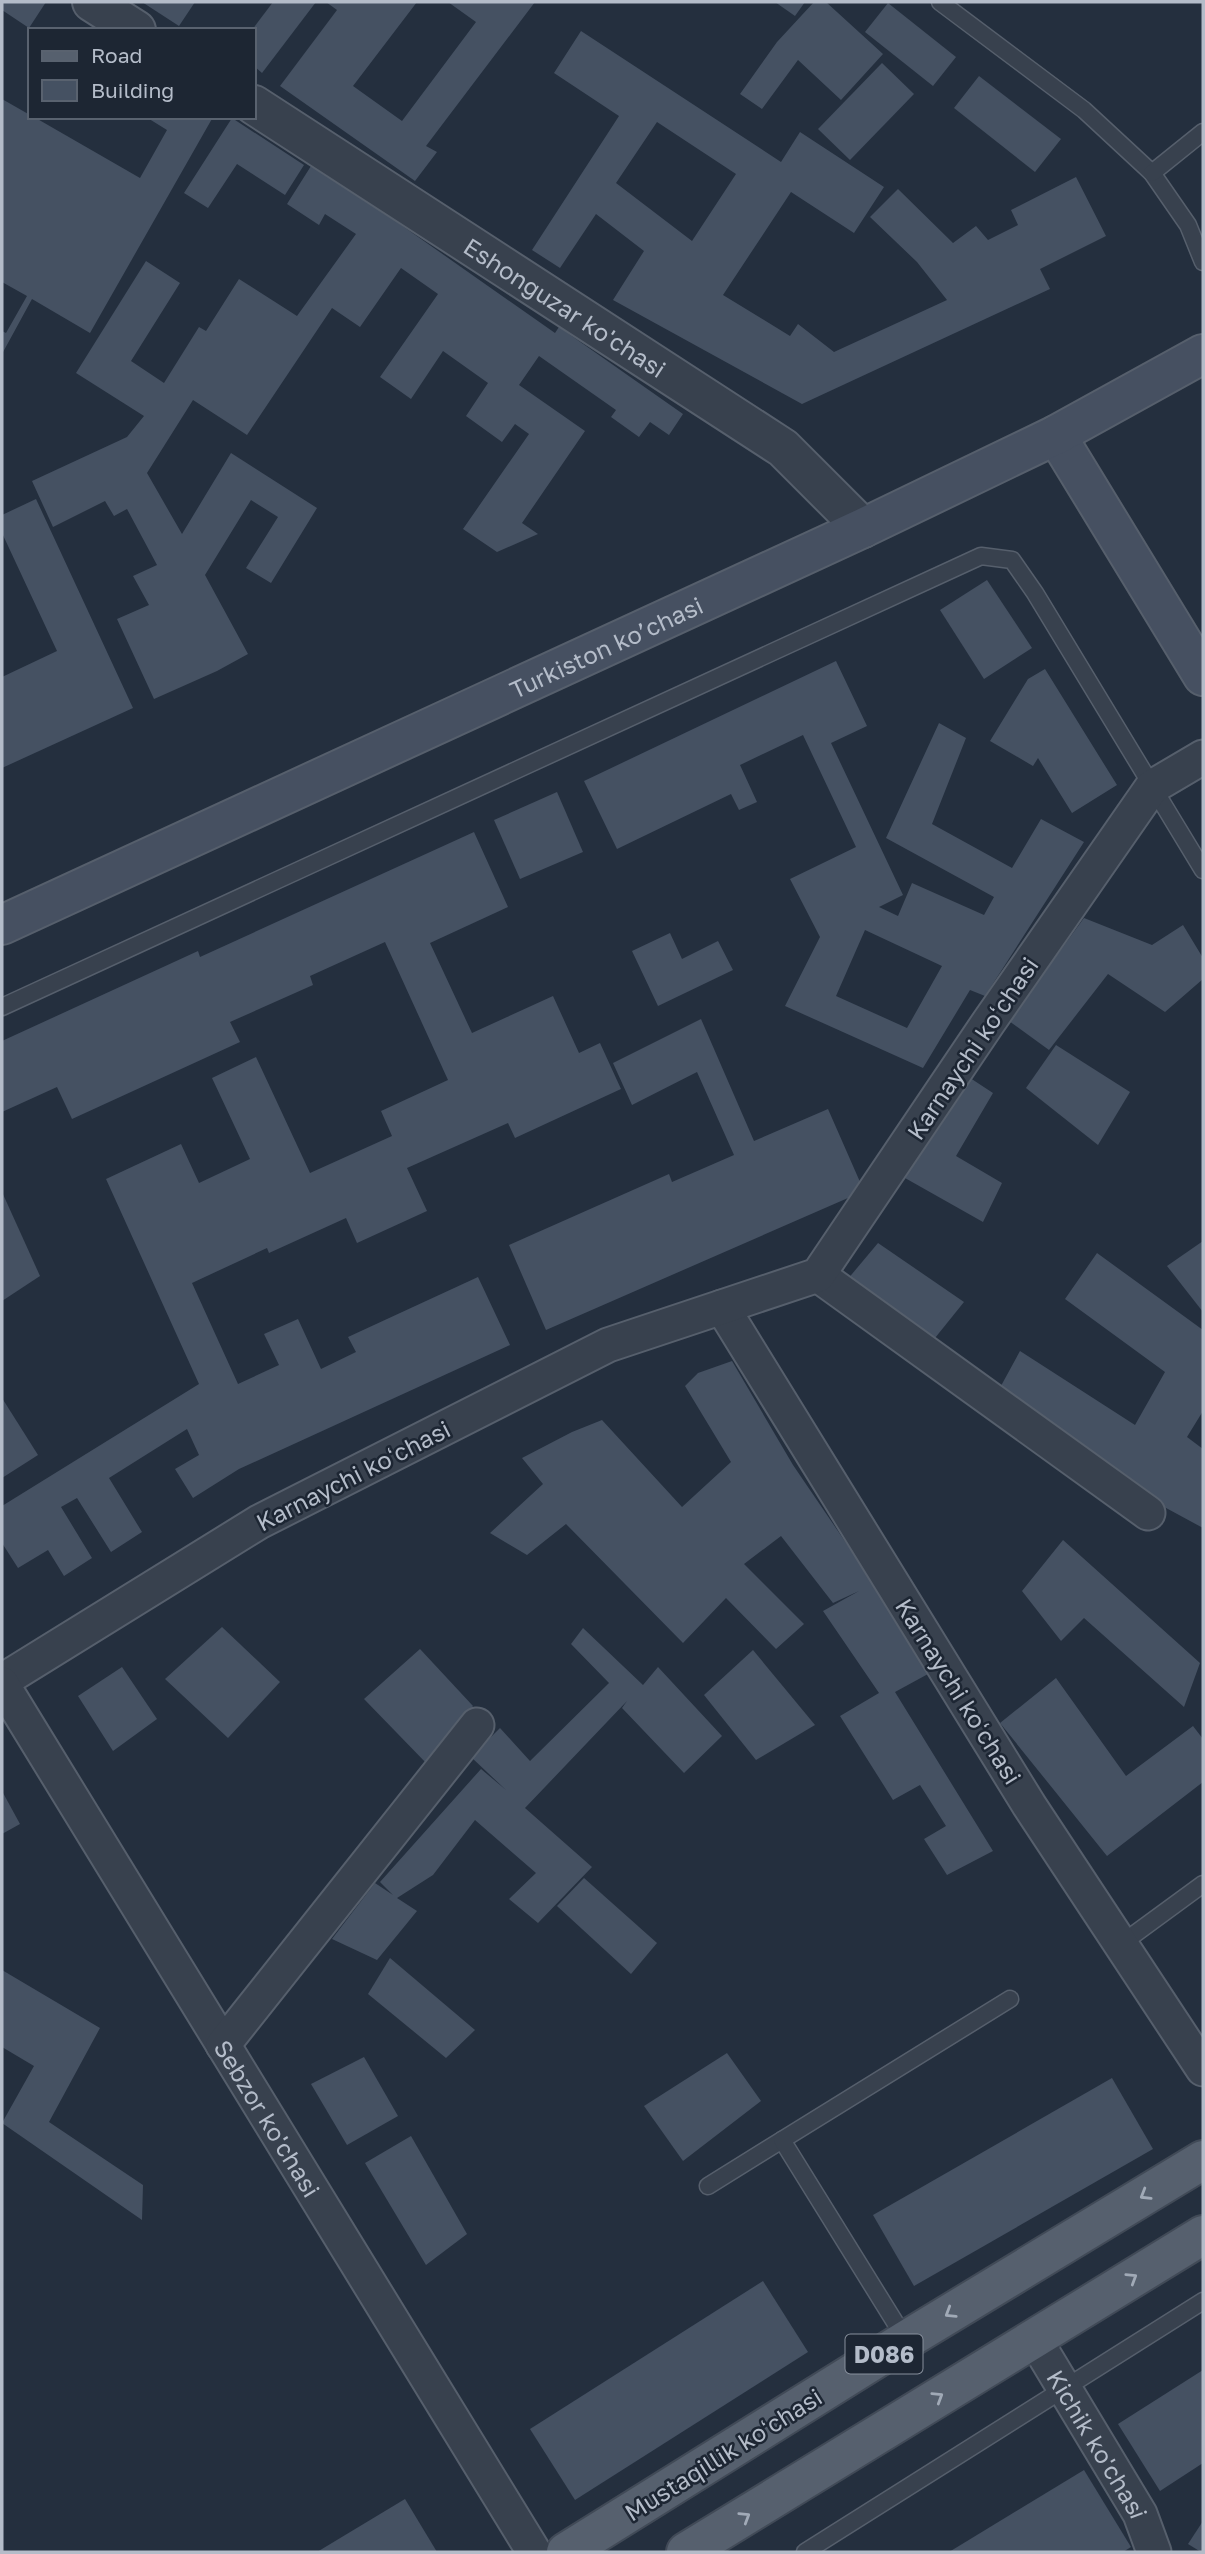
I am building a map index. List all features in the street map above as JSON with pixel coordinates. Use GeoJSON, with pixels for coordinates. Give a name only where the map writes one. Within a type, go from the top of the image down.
{"type":"FeatureCollection","features":[{"type":"Feature","properties":{"kind":"main road","name":"Turkiston ko’chasi"},"geometry":{"type":"LineString","coordinates":[[2,925],[863,528],[1056,435],[1203,354]]}},
{"type":"Feature","properties":{"kind":"main road"},"geometry":{"type":"LineString","coordinates":[[1056,435],[1203,676]]}},
{"type":"Feature","properties":{"kind":"main road","name":"Mustaqillik koʻchasi"},"geometry":{"type":"LineString","coordinates":[[566,2552],[906,2340],[1203,2160]]}},
{"type":"Feature","properties":{"kind":"main road","name":"D086"},"geometry":{"type":"LineString","coordinates":[[686,2552],[1203,2235]]}},
{"type":"Feature","properties":{"kind":"street"},"geometry":{"type":"LineString","coordinates":[[92,2],[133,28]]}},
{"type":"Feature","properties":{"kind":"street","name":"Eshonguzar ko'chasi"},"geometry":{"type":"LineString","coordinates":[[256,106],[783,448],[863,528]]}},
{"type":"Feature","properties":{"kind":"street","name":"Karnaychi koʻchasi"},"geometry":{"type":"LineString","coordinates":[[2,1682],[259,1522],[608,1345],[818,1275],[988,1023],[1152,788],[1203,757]]}},
{"type":"Feature","properties":{"kind":"street"},"geometry":{"type":"LineString","coordinates":[[818,1275],[1149,1513]]}},
{"type":"Feature","properties":{"kind":"street","name":"Karnaychi koʻchasi"},"geometry":{"type":"LineString","coordinates":[[722,1307],[1029,1805],[1203,2069]]}},
{"type":"Feature","properties":{"kind":"street","name":"Sebzor ko'chasi"},"geometry":{"type":"LineString","coordinates":[[2,1682],[534,2552]]}},
{"type":"Feature","properties":{"kind":"street"},"geometry":{"type":"LineString","coordinates":[[223,2045],[477,1725]]}},
{"type":"Feature","properties":{"kind":"street","name":"Kichik ko'chasi"},"geometry":{"type":"LineString","coordinates":[[1034,2339],[1140,2514],[1154,2552]]}},
{"type":"Feature","properties":{"kind":"lane"},"geometry":{"type":"LineString","coordinates":[[940,2],[1084,110],[1152,173],[1188,225],[1203,262]]}},
{"type":"Feature","properties":{"kind":"lane"},"geometry":{"type":"LineString","coordinates":[[1152,173],[1203,132]]}},
{"type":"Feature","properties":{"kind":"lane"},"geometry":{"type":"LineString","coordinates":[[2,1007],[981,556],[1012,560],[1035,593],[1203,870]]}},
{"type":"Feature","properties":{"kind":"lane"},"geometry":{"type":"LineString","coordinates":[[1121,1944],[1203,1884]]}},
{"type":"Feature","properties":{"kind":"lane"},"geometry":{"type":"LineString","coordinates":[[708,2186],[1010,1999]]}},
{"type":"Feature","properties":{"kind":"lane"},"geometry":{"type":"LineString","coordinates":[[782,2140],[906,2340]]}},
{"type":"Feature","properties":{"kind":"lane"},"geometry":{"type":"LineString","coordinates":[[805,2552],[1203,2301]]}},
{"type":"Feature","properties":{"kind":"building"},"geometry":{"type":"Polygon","coordinates":[[[2,2],[46,2],[29,28],[2,10],[2,2]]]}},
{"type":"Feature","properties":{"kind":"building"},"geometry":{"type":"Polygon","coordinates":[[[142,2],[195,2],[179,26],[142,2]]]}},
{"type":"Feature","properties":{"kind":"building"},"geometry":{"type":"Polygon","coordinates":[[[273,2],[316,2],[262,73],[256,68],[256,28],[254,28],[273,2]]]}},
{"type":"Feature","properties":{"kind":"building"},"geometry":{"type":"Polygon","coordinates":[[[326,2],[417,2],[353,86],[402,121],[476,22],[448,2],[535,2],[426,146],[437,152],[415,181],[280,86],[337,10],[326,2]]]}},
{"type":"Feature","properties":{"kind":"building"},"geometry":{"type":"Polygon","coordinates":[[[775,2],[805,2],[795,16],[775,2]]]}},
{"type":"Feature","properties":{"kind":"building"},"geometry":{"type":"Polygon","coordinates":[[[814,2],[826,2],[883,54],[841,100],[798,60],[762,109],[740,94],[777,42],[814,2]]]}},
{"type":"Feature","properties":{"kind":"building"},"geometry":{"type":"Polygon","coordinates":[[[888,3],[956,57],[933,86],[865,32],[888,3]]]}},
{"type":"Feature","properties":{"kind":"building"},"geometry":{"type":"Polygon","coordinates":[[[581,31],[781,162],[800,132],[884,187],[854,233],[791,192],[723,295],[790,336],[798,324],[834,352],[947,300],[917,262],[870,217],[898,189],[953,243],[976,226],[988,240],[1018,225],[1011,210],[1076,177],[1106,236],[1040,269],[1050,289],[802,404],[613,300],[644,251],[596,214],[560,268],[532,250],[619,116],[554,73],[581,31]],[[657,122],[616,183],[692,241],[736,174],[657,122]]]}},
{"type":"Feature","properties":{"kind":"building"},"geometry":{"type":"Polygon","coordinates":[[[882,63],[914,94],[850,160],[818,129],[882,63]]]}},
{"type":"Feature","properties":{"kind":"building"},"geometry":{"type":"Polygon","coordinates":[[[979,76],[1061,139],[1035,172],[954,108],[979,76]]]}},
{"type":"Feature","properties":{"kind":"building"},"geometry":{"type":"Polygon","coordinates":[[[2,99],[28,114],[28,119],[37,119],[140,178],[167,130],[149,119],[212,119],[90,333],[32,299],[2,354],[2,331],[6,333],[27,296],[2,282],[2,99]]]}},
{"type":"Feature","properties":{"kind":"building"},"geometry":{"type":"Polygon","coordinates":[[[231,119],[304,165],[285,195],[237,164],[208,208],[184,193],[231,119]]]}},
{"type":"Feature","properties":{"kind":"building"},"geometry":{"type":"Polygon","coordinates":[[[311,166],[394,220],[555,333],[559,327],[683,414],[669,435],[650,422],[639,437],[611,417],[616,410],[539,356],[519,385],[585,431],[522,523],[538,534],[497,552],[463,529],[529,434],[515,424],[502,442],[466,416],[488,383],[443,351],[411,399],[380,377],[438,294],[401,268],[360,327],[332,308],[247,435],[193,400],[147,473],[182,534],[231,453],[317,508],[271,583],[246,568],[278,517],[251,500],[205,575],[248,654],[154,699],[117,619],[149,605],[133,576],[157,565],[127,509],[114,516],[105,501],[53,527],[32,481],[127,437],[144,416],[76,373],[146,261],[180,283],[131,361],[164,383],[199,327],[206,331],[239,279],[297,316],[356,234],[325,214],[319,225],[287,204],[311,166]]]}},
{"type":"Feature","properties":{"kind":"building"},"geometry":{"type":"Polygon","coordinates":[[[36,499],[133,708],[2,768],[2,677],[57,651],[2,533],[2,515],[36,499]]]}},
{"type":"Feature","properties":{"kind":"building"},"geometry":{"type":"Polygon","coordinates":[[[987,580],[1032,648],[984,679],[940,610],[987,580]]]}},
{"type":"Feature","properties":{"kind":"building"},"geometry":{"type":"Polygon","coordinates":[[[836,661],[867,726],[831,743],[903,895],[879,907],[898,916],[912,883],[984,915],[994,897],[886,838],[939,723],[966,738],[932,824],[1012,868],[1041,819],[1084,842],[985,996],[970,990],[923,1068],[785,1006],[820,937],[790,879],[856,847],[803,735],[740,765],[757,802],[739,810],[731,794],[617,849],[584,781],[836,661]],[[865,930],[836,996],[907,1028],[942,966],[865,930]]]}},
{"type":"Feature","properties":{"kind":"building"},"geometry":{"type":"Polygon","coordinates":[[[1045,669],[1117,785],[1072,813],[1038,758],[1033,766],[990,741],[1028,679],[1045,669]]]}},
{"type":"Feature","properties":{"kind":"building"},"geometry":{"type":"Polygon","coordinates":[[[557,792],[583,852],[520,879],[494,820],[557,792]]]}},
{"type":"Feature","properties":{"kind":"building"},"geometry":{"type":"Polygon","coordinates":[[[474,832],[508,907],[430,943],[472,1033],[553,996],[579,1053],[600,1043],[621,1089],[515,1138],[508,1123],[407,1168],[427,1211],[357,1243],[346,1218],[269,1253],[267,1248],[192,1283],[238,1384],[279,1365],[264,1334],[298,1319],[321,1369],[356,1352],[348,1337],[478,1277],[510,1345],[239,1469],[193,1498],[175,1469],[199,1455],[187,1429],[109,1478],[142,1532],[111,1552],[77,1498],[61,1507],[92,1558],[64,1576],[48,1550],[18,1568],[2,1543],[2,1506],[199,1384],[106,1179],[181,1144],[199,1183],[250,1159],[212,1078],[256,1057],[310,1173],[392,1136],[381,1111],[448,1080],[385,942],[310,976],[313,985],[230,1022],[240,1042],[72,1119],[57,1087],[2,1112],[2,1041],[198,951],[200,957],[474,832]]]}},
{"type":"Feature","properties":{"kind":"building"},"geometry":{"type":"Polygon","coordinates":[[[1084,918],[1152,945],[1183,925],[1203,958],[1203,979],[1165,1012],[1108,974],[1049,1050],[1009,1021],[1084,918]]]}},
{"type":"Feature","properties":{"kind":"building"},"geometry":{"type":"Polygon","coordinates":[[[670,933],[682,959],[718,941],[733,970],[658,1006],[632,951],[670,933]]]}},
{"type":"Feature","properties":{"kind":"building"},"geometry":{"type":"Polygon","coordinates":[[[701,1019],[754,1141],[828,1109],[864,1191],[546,1330],[509,1245],[669,1174],[672,1182],[734,1155],[697,1072],[632,1105],[613,1063],[701,1019]]]}},
{"type":"Feature","properties":{"kind":"building"},"geometry":{"type":"Polygon","coordinates":[[[1056,1045],[1130,1092],[1098,1145],[1026,1088],[1056,1045]]]}},
{"type":"Feature","properties":{"kind":"building"},"geometry":{"type":"Polygon","coordinates":[[[964,1074],[993,1093],[956,1156],[1002,1183],[983,1222],[905,1178],[964,1074]]]}},
{"type":"Feature","properties":{"kind":"building"},"geometry":{"type":"Polygon","coordinates":[[[2,1192],[40,1276],[2,1301],[2,1192]]]}},
{"type":"Feature","properties":{"kind":"building"},"geometry":{"type":"Polygon","coordinates":[[[1203,1241],[1203,1312],[1167,1266],[1203,1241]]]}},
{"type":"Feature","properties":{"kind":"building"},"geometry":{"type":"Polygon","coordinates":[[[878,1243],[964,1302],[935,1338],[847,1280],[878,1243]]]}},
{"type":"Feature","properties":{"kind":"building"},"geometry":{"type":"Polygon","coordinates":[[[1097,1253],[1203,1330],[1203,1411],[1187,1437],[1203,1449],[1203,1528],[1120,1483],[996,1395],[1020,1351],[1135,1425],[1165,1372],[1065,1299],[1097,1253]]]}},
{"type":"Feature","properties":{"kind":"building"},"geometry":{"type":"Polygon","coordinates":[[[732,1361],[793,1465],[874,1584],[928,1674],[895,1692],[993,1851],[947,1875],[924,1839],[946,1826],[920,1785],[893,1800],[840,1716],[879,1693],[823,1611],[859,1591],[833,1603],[781,1536],[744,1564],[804,1624],[776,1649],[726,1598],[683,1643],[566,1524],[527,1555],[490,1533],[543,1484],[522,1458],[602,1420],[682,1507],[731,1462],[685,1386],[698,1373],[732,1361]]]}},
{"type":"Feature","properties":{"kind":"building"},"geometry":{"type":"Polygon","coordinates":[[[2,1398],[38,1455],[2,1478],[2,1398]]]}},
{"type":"Feature","properties":{"kind":"building"},"geometry":{"type":"Polygon","coordinates":[[[1063,1540],[1200,1663],[1184,1707],[1084,1618],[1061,1641],[1022,1591],[1063,1540]]]}},
{"type":"Feature","properties":{"kind":"building"},"geometry":{"type":"Polygon","coordinates":[[[222,1627],[280,1682],[228,1738],[165,1679],[222,1627]]]}},
{"type":"Feature","properties":{"kind":"building"},"geometry":{"type":"Polygon","coordinates":[[[583,1628],[643,1685],[658,1667],[722,1736],[684,1773],[622,1708],[627,1701],[525,1808],[592,1867],[538,1923],[509,1899],[536,1873],[475,1820],[433,1875],[397,1898],[417,1911],[377,1960],[332,1939],[375,1883],[393,1895],[380,1882],[481,1769],[506,1790],[471,1757],[500,1728],[530,1761],[609,1683],[571,1644],[583,1628]]]}},
{"type":"Feature","properties":{"kind":"building"},"geometry":{"type":"Polygon","coordinates":[[[420,1649],[473,1706],[429,1766],[364,1699],[420,1649]]]}},
{"type":"Feature","properties":{"kind":"building"},"geometry":{"type":"Polygon","coordinates":[[[753,1650],[815,1725],[756,1760],[704,1695],[753,1650]]]}},
{"type":"Feature","properties":{"kind":"building"},"geometry":{"type":"Polygon","coordinates":[[[122,1667],[157,1719],[113,1751],[78,1696],[122,1667]]]}},
{"type":"Feature","properties":{"kind":"building"},"geometry":{"type":"Polygon","coordinates":[[[1056,1678],[1126,1776],[1193,1726],[1203,1739],[1203,1782],[1107,1856],[1000,1723],[1056,1678]]]}},
{"type":"Feature","properties":{"kind":"building"},"geometry":{"type":"Polygon","coordinates":[[[2,1791],[20,1824],[2,1834],[2,1791]]]}},
{"type":"Feature","properties":{"kind":"building"},"geometry":{"type":"Polygon","coordinates":[[[584,1878],[657,1943],[631,1974],[557,1906],[584,1878]]]}},
{"type":"Feature","properties":{"kind":"building"},"geometry":{"type":"Polygon","coordinates":[[[390,1958],[475,2030],[446,2058],[368,1994],[390,1958]]]}},
{"type":"Feature","properties":{"kind":"building"},"geometry":{"type":"Polygon","coordinates":[[[2,1970],[100,2028],[49,2122],[143,2185],[142,2220],[2,2123],[34,2066],[2,2047],[2,1970]]]}},
{"type":"Feature","properties":{"kind":"building"},"geometry":{"type":"Polygon","coordinates":[[[727,2053],[761,2101],[683,2161],[644,2106],[727,2053]]]}},
{"type":"Feature","properties":{"kind":"building"},"geometry":{"type":"Polygon","coordinates":[[[364,2057],[398,2116],[347,2145],[311,2084],[364,2057]]]}},
{"type":"Feature","properties":{"kind":"building"},"geometry":{"type":"Polygon","coordinates":[[[1112,2078],[1153,2149],[914,2286],[873,2215],[1112,2078]]]}},
{"type":"Feature","properties":{"kind":"building"},"geometry":{"type":"Polygon","coordinates":[[[411,2136],[467,2234],[426,2265],[365,2163],[411,2136]]]}},
{"type":"Feature","properties":{"kind":"building"},"geometry":{"type":"Polygon","coordinates":[[[763,2281],[808,2352],[575,2500],[530,2429],[763,2281]]]}},
{"type":"Feature","properties":{"kind":"building"},"geometry":{"type":"Polygon","coordinates":[[[1203,2370],[1203,2463],[1160,2491],[1118,2424],[1203,2370]]]}},
{"type":"Feature","properties":{"kind":"building"},"geometry":{"type":"Polygon","coordinates":[[[1084,2470],[1131,2547],[1123,2552],[949,2552],[1084,2470]]]}},
{"type":"Feature","properties":{"kind":"building"},"geometry":{"type":"Polygon","coordinates":[[[405,2499],[437,2552],[317,2552],[405,2499]]]}},
{"type":"Feature","properties":{"kind":"building"},"geometry":{"type":"Polygon","coordinates":[[[1203,2521],[1203,2552],[1201,2552],[1188,2544],[1203,2521]]]}}]}
